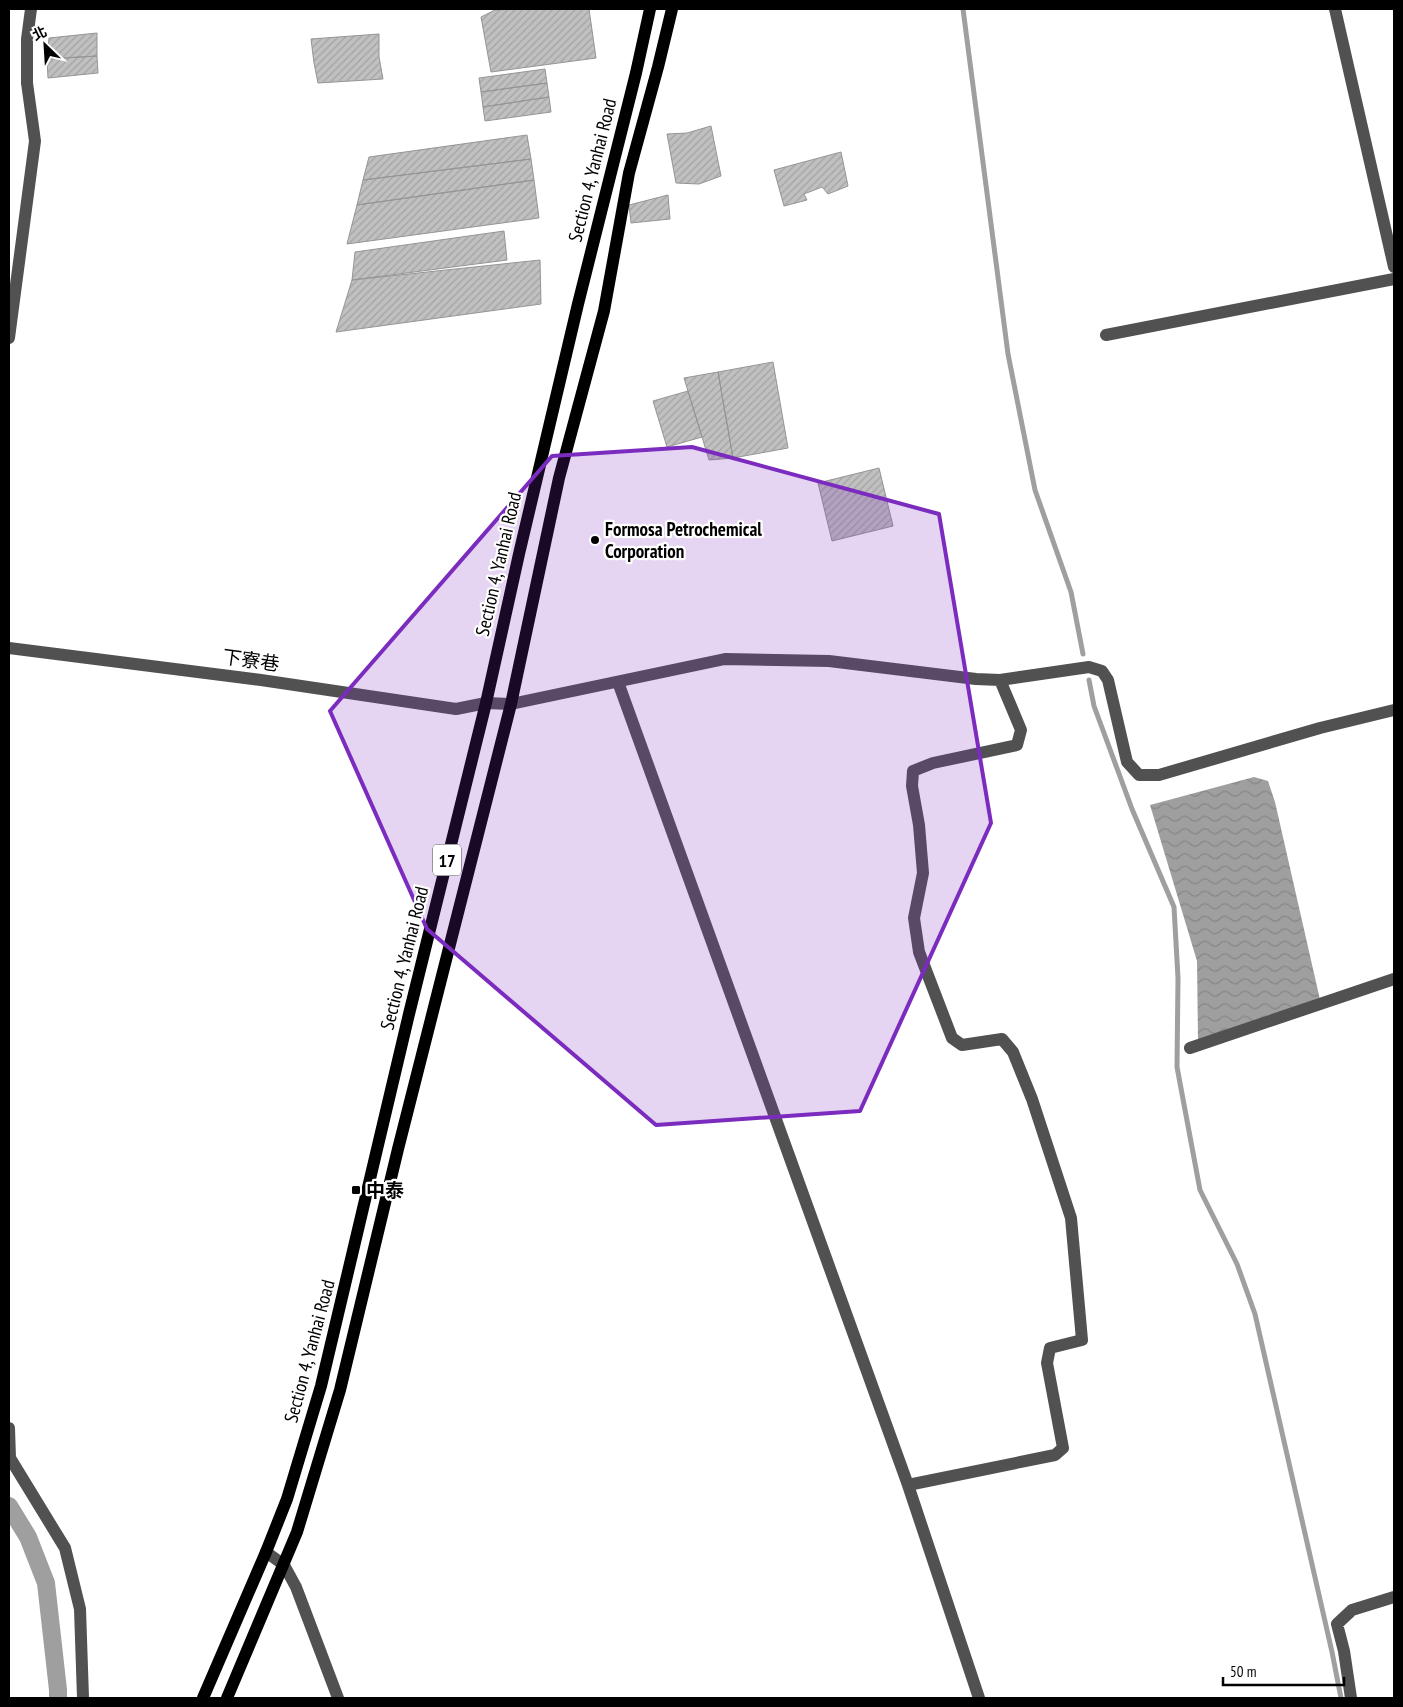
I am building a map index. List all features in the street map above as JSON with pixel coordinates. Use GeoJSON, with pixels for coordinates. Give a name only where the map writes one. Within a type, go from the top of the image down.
{"type":"FeatureCollection","features":[{"type":"Feature","properties":{"kind":"main road","name":"Section 4, Yanhai Road"},"geometry":{"type":"LineString","coordinates":[[203,1698],[287,1499],[321,1386],[409,1014],[486,703],[571,333],[636,73],[650,9]]}},
{"type":"Feature","properties":{"kind":"main road","name":"Section 4, Yanhai Road"},"geometry":{"type":"LineString","coordinates":[[227,1698],[297,1532],[340,1390],[387,1195],[511,704],[560,478],[604,311],[629,174],[672,9]]}},
{"type":"Feature","properties":{"kind":"main road"},"geometry":{"type":"LineString","coordinates":[[368,1193],[387,1195]]}},
{"type":"Feature","properties":{"kind":"street"},"geometry":{"type":"LineString","coordinates":[[9,338],[34,141],[27,83],[27,39],[31,9]]}},
{"type":"Feature","properties":{"kind":"street"},"geometry":{"type":"LineString","coordinates":[[1335,9],[1394,267]]}},
{"type":"Feature","properties":{"kind":"street"},"geometry":{"type":"LineString","coordinates":[[1106,335],[1394,279]]}},
{"type":"Feature","properties":{"kind":"street","name":"下寮巷"},"geometry":{"type":"LineString","coordinates":[[9,648],[261,680],[456,709],[486,703],[511,704],[725,659],[829,662],[976,679],[1000,680],[1089,667],[1102,671],[1108,680],[1127,762],[1139,775],[1159,775],[1320,728],[1394,710]]}},
{"type":"Feature","properties":{"kind":"street"},"geometry":{"type":"LineString","coordinates":[[908,1485],[1055,1455],[1063,1448],[1047,1363],[1050,1348],[1082,1340],[1071,1218],[1032,1099],[1013,1052],[1002,1039],[962,1045],[952,1038],[918,952],[914,918],[923,873],[919,825],[912,786],[913,771],[933,763],[1017,746],[1021,730],[1000,680]]}},
{"type":"Feature","properties":{"kind":"street"},"geometry":{"type":"LineString","coordinates":[[618,682],[908,1485],[979,1698]]}},
{"type":"Feature","properties":{"kind":"street"},"geometry":{"type":"LineString","coordinates":[[1190,1048],[1394,979]]}},
{"type":"Feature","properties":{"kind":"street"},"geometry":{"type":"LineString","coordinates":[[9,1428],[10,1458],[65,1548],[80,1609],[83,1698]]}},
{"type":"Feature","properties":{"kind":"street"},"geometry":{"type":"LineString","coordinates":[[266,1552],[284,1565],[296,1587],[338,1698]]}},
{"type":"Feature","properties":{"kind":"street"},"geometry":{"type":"LineString","coordinates":[[1351,1698],[1344,1651],[1337,1624],[1352,1610],[1394,1597]]}},
{"type":"Feature","properties":{"kind":"highlighted area"},"geometry":{"type":"Polygon","coordinates":[[[692,447],[939,514],[991,823],[860,1111],[656,1125],[427,929],[330,711],[552,456],[692,447]]]}},
{"type":"Feature","properties":{"kind":"water"},"geometry":{"type":"Polygon","coordinates":[[[1254,777],[1268,781],[1275,802],[1321,1004],[1198,1040],[1197,961],[1150,805],[1254,777]]]}},
{"type":"Feature","properties":{"kind":"building"},"geometry":{"type":"Polygon","coordinates":[[[589,9],[596,58],[491,72],[481,17],[495,10],[589,9]]]}},
{"type":"Feature","properties":{"kind":"building"},"geometry":{"type":"Polygon","coordinates":[[[97,33],[97,56],[47,59],[49,38],[97,33]]]}},
{"type":"Feature","properties":{"kind":"building"},"geometry":{"type":"Polygon","coordinates":[[[379,34],[379,57],[383,79],[318,83],[311,39],[379,34]]]}},
{"type":"Feature","properties":{"kind":"building"},"geometry":{"type":"Polygon","coordinates":[[[97,56],[98,73],[48,78],[47,59],[97,56]]]}},
{"type":"Feature","properties":{"kind":"building"},"geometry":{"type":"Polygon","coordinates":[[[545,69],[547,83],[481,92],[479,78],[545,69]]]}},
{"type":"Feature","properties":{"kind":"building"},"geometry":{"type":"Polygon","coordinates":[[[547,83],[549,97],[483,107],[481,92],[547,83]]]}},
{"type":"Feature","properties":{"kind":"building"},"geometry":{"type":"Polygon","coordinates":[[[549,97],[551,112],[485,121],[483,107],[549,97]]]}},
{"type":"Feature","properties":{"kind":"building"},"geometry":{"type":"Polygon","coordinates":[[[711,126],[721,176],[699,184],[676,183],[667,134],[687,133],[711,126]]]}},
{"type":"Feature","properties":{"kind":"building"},"geometry":{"type":"Polygon","coordinates":[[[527,135],[531,159],[363,180],[369,157],[527,135]]]}},
{"type":"Feature","properties":{"kind":"building"},"geometry":{"type":"Polygon","coordinates":[[[841,152],[848,186],[828,194],[822,187],[804,194],[807,200],[784,206],[774,170],[841,152]]]}},
{"type":"Feature","properties":{"kind":"building"},"geometry":{"type":"Polygon","coordinates":[[[531,159],[534,180],[357,205],[363,180],[531,159]]]}},
{"type":"Feature","properties":{"kind":"building"},"geometry":{"type":"Polygon","coordinates":[[[534,180],[539,218],[347,244],[357,205],[534,180]]]}},
{"type":"Feature","properties":{"kind":"building"},"geometry":{"type":"Polygon","coordinates":[[[668,195],[670,219],[631,223],[629,205],[668,195]]]}},
{"type":"Feature","properties":{"kind":"building"},"geometry":{"type":"Polygon","coordinates":[[[504,231],[507,260],[352,280],[355,252],[504,231]]]}},
{"type":"Feature","properties":{"kind":"building"},"geometry":{"type":"Polygon","coordinates":[[[540,260],[541,304],[336,332],[352,280],[540,260]]]}},
{"type":"Feature","properties":{"kind":"building"},"geometry":{"type":"Polygon","coordinates":[[[773,362],[788,448],[733,458],[718,372],[773,362]]]}},
{"type":"Feature","properties":{"kind":"building"},"geometry":{"type":"Polygon","coordinates":[[[718,372],[733,458],[709,460],[684,378],[718,372]]]}},
{"type":"Feature","properties":{"kind":"building"},"geometry":{"type":"Polygon","coordinates":[[[688,391],[702,437],[667,447],[653,401],[688,391]]]}},
{"type":"Feature","properties":{"kind":"building"},"geometry":{"type":"Polygon","coordinates":[[[879,468],[893,526],[832,541],[818,483],[879,468]]]}},
{"type":"Feature","properties":{"kind":"waterway"},"geometry":{"type":"LineString","coordinates":[[963,9],[1008,354],[1035,490],[1071,592],[1083,654]]}},
{"type":"Feature","properties":{"kind":"waterway"},"geometry":{"type":"LineString","coordinates":[[1089,680],[1094,706],[1132,809],[1174,907],[1178,978],[1177,1067],[1200,1190],[1237,1264],[1255,1314],[1341,1698]]}},
{"type":"Feature","properties":{"kind":"waterway"},"geometry":{"type":"LineString","coordinates":[[9,1506],[28,1537],[46,1583],[58,1698]]}},
{"type":"Feature","properties":{"kind":"place","name":"Formosa Petrochemical Corporation"},"geometry":{"type":"Point","coordinates":[595,540]}},
{"type":"Feature","properties":{"kind":"place","name":"中泰"},"geometry":{"type":"Point","coordinates":[356,1190]}}]}
